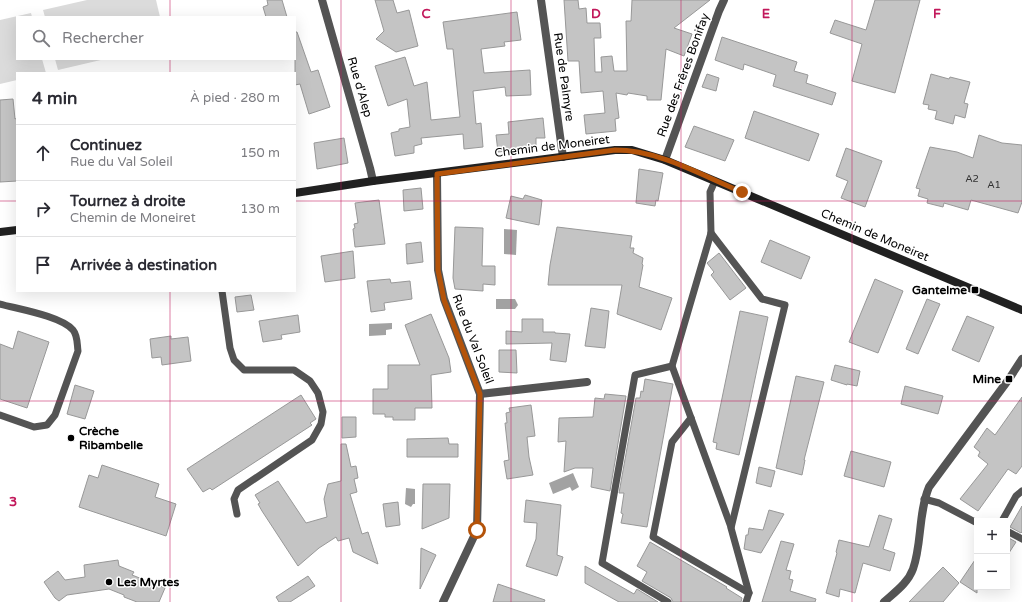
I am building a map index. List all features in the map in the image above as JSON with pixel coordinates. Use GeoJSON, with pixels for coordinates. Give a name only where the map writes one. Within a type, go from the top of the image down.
{"type":"FeatureCollection","features":[{"type":"Feature","properties":{"kind":"main road","name":"Chemin de Moneiret"},"geometry":{"type":"LineString","coordinates":[[296,193],[372,181],[437,174],[615,150],[632,150],[665,160],[1022,310]]}},
{"type":"Feature","properties":{"kind":"main road"},"geometry":{"type":"LineString","coordinates":[[0,232],[16,230]]}},
{"type":"Feature","properties":{"kind":"street","name":"Rue d'Alep"},"geometry":{"type":"LineString","coordinates":[[322,0],[370,168],[372,181]]}},
{"type":"Feature","properties":{"kind":"street","name":"Rue de Palmyre"},"geometry":{"type":"LineString","coordinates":[[541,0],[564,157]]}},
{"type":"Feature","properties":{"kind":"street","name":"Rue des Frêres Bonifay"},"geometry":{"type":"LineString","coordinates":[[665,160],[724,0]]}},
{"type":"Feature","properties":{"kind":"street","name":"Rue du Val Soleil"},"geometry":{"type":"LineString","coordinates":[[437,174],[438,270],[444,300],[480,394],[477,530],[443,602]]}},
{"type":"Feature","properties":{"kind":"street"},"geometry":{"type":"LineString","coordinates":[[884,602],[904,584],[912,570],[924,499],[929,487],[1009,379],[1022,359]]}},
{"type":"Feature","properties":{"kind":"street"},"geometry":{"type":"LineString","coordinates":[[480,394],[587,382]]}},
{"type":"Feature","properties":{"kind":"lane"},"geometry":{"type":"LineString","coordinates":[[715,181],[710,192],[711,233],[672,366],[731,528],[749,593],[746,602]]}},
{"type":"Feature","properties":{"kind":"lane"},"geometry":{"type":"LineString","coordinates":[[711,233],[762,299],[784,305],[731,528]]}},
{"type":"Feature","properties":{"kind":"lane"},"geometry":{"type":"LineString","coordinates":[[222,292],[230,348],[234,360],[244,370],[294,370],[310,381],[318,393],[323,412],[321,424],[312,440],[238,490],[234,499],[236,514]]}},
{"type":"Feature","properties":{"kind":"lane"},"geometry":{"type":"LineString","coordinates":[[0,304],[61,321],[74,331],[78,351],[56,415],[47,425],[34,427],[0,415]]}},
{"type":"Feature","properties":{"kind":"lane"},"geometry":{"type":"LineString","coordinates":[[668,602],[602,563],[635,374],[672,366]]}},
{"type":"Feature","properties":{"kind":"lane"},"geometry":{"type":"LineString","coordinates":[[691,418],[672,442],[653,537],[749,593]]}},
{"type":"Feature","properties":{"kind":"lane"},"geometry":{"type":"LineString","coordinates":[[1004,518],[1016,496],[1022,491]]}},
{"type":"Feature","properties":{"kind":"lane"},"geometry":{"type":"LineString","coordinates":[[924,499],[939,503],[974,521]]}},
{"type":"Feature","properties":{"kind":"lane"},"geometry":{"type":"LineString","coordinates":[[1010,533],[1022,539]]}},
{"type":"Feature","properties":{"kind":"shaded area"},"geometry":{"type":"Polygon","coordinates":[[[87,0],[156,0],[160,16],[45,16],[43,10],[87,0]]]}},
{"type":"Feature","properties":{"kind":"shaded area"},"geometry":{"type":"Polygon","coordinates":[[[31,13],[32,16],[18,16],[31,13]]]}},
{"type":"Feature","properties":{"kind":"shaded area"},"geometry":{"type":"Polygon","coordinates":[[[16,16],[16,60],[42,60],[46,72],[16,72],[16,80],[0,84],[0,20],[16,16]]]}},
{"type":"Feature","properties":{"kind":"shaded area"},"geometry":{"type":"Polygon","coordinates":[[[55,60],[101,60],[58,70],[55,60]]]}},
{"type":"Feature","properties":{"kind":"shaded area"},"geometry":{"type":"Polygon","coordinates":[[[504,229],[517,230],[516,255],[504,254],[504,229]]]}},
{"type":"Feature","properties":{"kind":"shaded area"},"geometry":{"type":"Polygon","coordinates":[[[496,299],[515,299],[518,305],[515,309],[496,309],[496,299]]]}},
{"type":"Feature","properties":{"kind":"shaded area"},"geometry":{"type":"Polygon","coordinates":[[[392,323],[392,329],[386,330],[386,335],[369,336],[369,324],[392,323]]]}},
{"type":"Feature","properties":{"kind":"shaded area"},"geometry":{"type":"Polygon","coordinates":[[[573,473],[579,487],[572,491],[570,487],[553,494],[549,483],[573,473]]]}},
{"type":"Feature","properties":{"kind":"shaded area"},"geometry":{"type":"Polygon","coordinates":[[[406,488],[415,489],[415,504],[411,507],[405,504],[406,488]]]}},
{"type":"Feature","properties":{"kind":"building"},"geometry":{"type":"Polygon","coordinates":[[[267,0],[282,0],[287,16],[266,16],[263,7],[268,5],[267,0]]]}},
{"type":"Feature","properties":{"kind":"building"},"geometry":{"type":"Polygon","coordinates":[[[375,0],[393,0],[397,13],[409,10],[418,46],[396,52],[376,39],[384,31],[375,0]]]}},
{"type":"Feature","properties":{"kind":"building"},"geometry":{"type":"Polygon","coordinates":[[[564,0],[578,0],[579,9],[586,8],[587,23],[600,23],[601,38],[594,38],[595,72],[602,72],[601,57],[612,56],[614,71],[627,71],[626,21],[631,21],[632,0],[710,0],[674,28],[692,34],[684,56],[666,49],[661,100],[647,100],[647,96],[616,93],[619,118],[615,119],[616,131],[586,134],[584,115],[605,113],[603,91],[581,93],[579,61],[568,61],[564,0]]]}},
{"type":"Feature","properties":{"kind":"building"},"geometry":{"type":"Polygon","coordinates":[[[875,0],[920,0],[895,93],[852,81],[862,44],[830,33],[835,20],[866,30],[875,0]]]}},
{"type":"Feature","properties":{"kind":"building"},"geometry":{"type":"Polygon","coordinates":[[[517,12],[521,40],[504,42],[505,46],[481,49],[484,73],[530,70],[531,95],[506,96],[505,87],[473,91],[476,124],[481,123],[483,147],[464,149],[463,134],[421,138],[422,144],[414,146],[414,153],[395,156],[391,133],[399,131],[399,129],[410,127],[407,99],[388,106],[375,66],[405,57],[414,86],[427,82],[431,120],[460,117],[453,49],[447,49],[443,22],[517,12]]]}},
{"type":"Feature","properties":{"kind":"building"},"geometry":{"type":"Polygon","coordinates":[[[297,32],[311,72],[318,70],[330,107],[309,114],[300,84],[296,85],[295,72],[297,32]]]}},
{"type":"Feature","properties":{"kind":"building"},"geometry":{"type":"Polygon","coordinates":[[[722,37],[797,62],[794,71],[808,75],[806,83],[836,93],[832,105],[773,86],[776,75],[744,64],[743,70],[715,60],[722,37]]]}},
{"type":"Feature","properties":{"kind":"building"},"geometry":{"type":"Polygon","coordinates":[[[707,74],[719,78],[716,91],[702,87],[707,74]]]}},
{"type":"Feature","properties":{"kind":"building"},"geometry":{"type":"Polygon","coordinates":[[[931,74],[949,79],[950,77],[970,82],[964,103],[968,104],[965,118],[955,115],[953,124],[935,119],[937,111],[928,109],[929,105],[923,104],[931,74]]]}},
{"type":"Feature","properties":{"kind":"building"},"geometry":{"type":"Polygon","coordinates":[[[13,99],[16,118],[16,181],[0,182],[0,100],[13,99]]]}},
{"type":"Feature","properties":{"kind":"building"},"geometry":{"type":"Polygon","coordinates":[[[754,111],[819,134],[809,161],[745,138],[754,111]]]}},
{"type":"Feature","properties":{"kind":"building"},"geometry":{"type":"Polygon","coordinates":[[[543,118],[545,138],[536,138],[536,148],[498,152],[496,135],[509,134],[508,122],[543,118]]]}},
{"type":"Feature","properties":{"kind":"building"},"geometry":{"type":"Polygon","coordinates":[[[694,126],[734,140],[725,161],[685,147],[694,126]]]}},
{"type":"Feature","properties":{"kind":"building"},"geometry":{"type":"Polygon","coordinates":[[[979,135],[1002,143],[1022,145],[1022,202],[1018,213],[971,200],[968,210],[944,203],[943,207],[927,203],[928,199],[918,196],[920,189],[916,188],[930,147],[957,152],[973,158],[979,135]]]}},
{"type":"Feature","properties":{"kind":"building"},"geometry":{"type":"Polygon","coordinates":[[[344,138],[348,163],[317,169],[314,143],[344,138]]]}},
{"type":"Feature","properties":{"kind":"building"},"geometry":{"type":"Polygon","coordinates":[[[846,148],[882,161],[865,207],[841,198],[848,181],[836,176],[846,148]]]}},
{"type":"Feature","properties":{"kind":"building"},"geometry":{"type":"Polygon","coordinates":[[[639,169],[663,173],[658,201],[656,200],[655,206],[636,203],[639,169]]]}},
{"type":"Feature","properties":{"kind":"building"},"geometry":{"type":"Polygon","coordinates":[[[421,188],[423,209],[404,211],[403,190],[421,188]]]}},
{"type":"Feature","properties":{"kind":"building"},"geometry":{"type":"Polygon","coordinates":[[[525,195],[542,200],[539,225],[506,218],[511,196],[523,199],[525,195]]]}},
{"type":"Feature","properties":{"kind":"building"},"geometry":{"type":"Polygon","coordinates":[[[379,200],[385,244],[355,247],[353,229],[355,228],[354,224],[358,223],[355,203],[379,200]]]}},
{"type":"Feature","properties":{"kind":"building"},"geometry":{"type":"Polygon","coordinates":[[[455,227],[483,228],[482,266],[495,266],[495,285],[483,284],[483,291],[455,289],[453,278],[455,227]]]}},
{"type":"Feature","properties":{"kind":"building"},"geometry":{"type":"Polygon","coordinates":[[[557,227],[632,236],[630,248],[634,248],[633,253],[643,258],[639,287],[672,298],[661,330],[617,314],[622,285],[548,285],[557,227]]]}},
{"type":"Feature","properties":{"kind":"building"},"geometry":{"type":"Polygon","coordinates":[[[770,240],[810,257],[801,279],[761,262],[770,240]]]}},
{"type":"Feature","properties":{"kind":"building"},"geometry":{"type":"Polygon","coordinates":[[[421,242],[423,262],[407,264],[406,244],[421,242]]]}},
{"type":"Feature","properties":{"kind":"building"},"geometry":{"type":"Polygon","coordinates":[[[353,251],[355,278],[325,282],[321,256],[353,251]]]}},
{"type":"Feature","properties":{"kind":"building"},"geometry":{"type":"Polygon","coordinates":[[[719,253],[746,288],[730,300],[711,275],[714,272],[707,263],[719,253]]]}},
{"type":"Feature","properties":{"kind":"building"},"geometry":{"type":"Polygon","coordinates":[[[390,279],[391,283],[410,281],[412,299],[384,303],[385,310],[371,312],[367,281],[390,279]]]}},
{"type":"Feature","properties":{"kind":"building"},"geometry":{"type":"Polygon","coordinates":[[[875,279],[903,291],[878,353],[849,342],[875,279]]]}},
{"type":"Feature","properties":{"kind":"building"},"geometry":{"type":"Polygon","coordinates":[[[251,295],[254,310],[237,312],[235,297],[251,295]]]}},
{"type":"Feature","properties":{"kind":"building"},"geometry":{"type":"Polygon","coordinates":[[[927,299],[940,304],[918,354],[906,349],[927,299]]]}},
{"type":"Feature","properties":{"kind":"building"},"geometry":{"type":"Polygon","coordinates":[[[591,308],[609,311],[605,348],[585,346],[591,308]]]}},
{"type":"Feature","properties":{"kind":"building"},"geometry":{"type":"Polygon","coordinates":[[[740,311],[768,317],[739,455],[716,449],[717,443],[713,442],[740,311]]]}},
{"type":"Feature","properties":{"kind":"building"},"geometry":{"type":"Polygon","coordinates":[[[431,314],[449,358],[451,372],[431,375],[432,408],[415,408],[415,420],[393,420],[393,417],[385,417],[385,414],[373,414],[373,389],[388,389],[388,365],[420,365],[405,325],[431,314]]]}},
{"type":"Feature","properties":{"kind":"building"},"geometry":{"type":"Polygon","coordinates":[[[298,315],[300,332],[281,335],[282,339],[263,342],[259,321],[298,315]]]}},
{"type":"Feature","properties":{"kind":"building"},"geometry":{"type":"Polygon","coordinates":[[[967,316],[994,327],[979,362],[952,350],[967,316]]]}},
{"type":"Feature","properties":{"kind":"building"},"geometry":{"type":"Polygon","coordinates":[[[522,319],[543,319],[543,332],[570,334],[566,362],[550,360],[552,343],[506,344],[506,331],[522,332],[522,319]]]}},
{"type":"Feature","properties":{"kind":"building"},"geometry":{"type":"Polygon","coordinates":[[[18,331],[49,342],[27,408],[0,399],[0,344],[13,349],[18,331]]]}},
{"type":"Feature","properties":{"kind":"building"},"geometry":{"type":"Polygon","coordinates":[[[171,336],[171,339],[188,337],[191,361],[162,365],[161,357],[152,358],[150,339],[171,336]]]}},
{"type":"Feature","properties":{"kind":"building"},"geometry":{"type":"Polygon","coordinates":[[[499,350],[516,350],[517,373],[499,372],[499,350]]]}},
{"type":"Feature","properties":{"kind":"building"},"geometry":{"type":"Polygon","coordinates":[[[835,365],[860,371],[857,386],[847,385],[831,380],[835,365]]]}},
{"type":"Feature","properties":{"kind":"building"},"geometry":{"type":"Polygon","coordinates":[[[796,376],[824,382],[804,460],[802,475],[776,468],[796,376]]]}},
{"type":"Feature","properties":{"kind":"building"},"geometry":{"type":"Polygon","coordinates":[[[645,379],[673,384],[647,527],[621,523],[624,493],[619,493],[636,398],[640,398],[641,391],[643,392],[645,379]]]}},
{"type":"Feature","properties":{"kind":"building"},"geometry":{"type":"Polygon","coordinates":[[[75,385],[94,391],[85,419],[67,414],[75,385]]]}},
{"type":"Feature","properties":{"kind":"building"},"geometry":{"type":"Polygon","coordinates":[[[905,386],[943,396],[938,414],[901,404],[905,386]]]}},
{"type":"Feature","properties":{"kind":"building"},"geometry":{"type":"Polygon","coordinates":[[[605,394],[626,396],[610,491],[591,487],[593,468],[575,468],[564,472],[566,441],[558,442],[559,418],[593,417],[595,398],[604,399],[605,394]]]}},
{"type":"Feature","properties":{"kind":"building"},"geometry":{"type":"Polygon","coordinates":[[[301,395],[316,419],[310,423],[312,425],[212,490],[210,488],[203,492],[187,469],[301,395]]]}},
{"type":"Feature","properties":{"kind":"building"},"geometry":{"type":"Polygon","coordinates":[[[1022,397],[1022,466],[1016,474],[1008,469],[978,511],[960,499],[988,464],[978,456],[980,452],[974,447],[987,428],[995,435],[1022,397]]]}},
{"type":"Feature","properties":{"kind":"building"},"geometry":{"type":"Polygon","coordinates":[[[531,405],[535,436],[527,437],[533,475],[507,479],[504,461],[509,460],[505,423],[507,423],[506,413],[510,412],[509,408],[531,405]]]}},
{"type":"Feature","properties":{"kind":"building"},"geometry":{"type":"Polygon","coordinates":[[[342,417],[356,417],[356,437],[342,438],[342,417]]]}},
{"type":"Feature","properties":{"kind":"building"},"geometry":{"type":"Polygon","coordinates":[[[448,438],[449,444],[458,444],[458,457],[407,457],[407,439],[448,438]]]}},
{"type":"Feature","properties":{"kind":"building"},"geometry":{"type":"Polygon","coordinates":[[[341,444],[346,444],[351,467],[356,466],[358,478],[354,479],[357,492],[350,494],[362,534],[368,532],[378,564],[353,552],[349,538],[338,541],[336,537],[319,548],[298,566],[262,511],[258,504],[260,503],[255,495],[278,481],[306,523],[327,517],[324,499],[328,484],[341,481],[341,444]]]}},
{"type":"Feature","properties":{"kind":"building"},"geometry":{"type":"Polygon","coordinates":[[[851,451],[891,462],[884,487],[844,476],[851,451]]]}},
{"type":"Feature","properties":{"kind":"building"},"geometry":{"type":"Polygon","coordinates":[[[102,465],[159,484],[155,497],[176,504],[166,536],[79,507],[89,475],[98,478],[102,465]]]}},
{"type":"Feature","properties":{"kind":"building"},"geometry":{"type":"Polygon","coordinates":[[[759,467],[775,471],[771,487],[756,483],[759,467]]]}},
{"type":"Feature","properties":{"kind":"building"},"geometry":{"type":"Polygon","coordinates":[[[423,484],[450,484],[449,518],[422,529],[423,484]]]}},
{"type":"Feature","properties":{"kind":"building"},"geometry":{"type":"Polygon","coordinates":[[[526,500],[561,505],[557,555],[563,557],[557,576],[526,566],[536,539],[537,523],[524,522],[526,500]]]}},
{"type":"Feature","properties":{"kind":"building"},"geometry":{"type":"Polygon","coordinates":[[[398,502],[400,525],[386,527],[383,504],[398,502]]]}},
{"type":"Feature","properties":{"kind":"building"},"geometry":{"type":"Polygon","coordinates":[[[1022,506],[1022,532],[1021,533],[1010,527],[1022,506]]]}},
{"type":"Feature","properties":{"kind":"building"},"geometry":{"type":"Polygon","coordinates":[[[769,510],[784,514],[761,553],[744,549],[746,535],[748,535],[749,528],[763,530],[769,510]]]}},
{"type":"Feature","properties":{"kind":"building"},"geometry":{"type":"Polygon","coordinates":[[[879,515],[892,519],[883,549],[895,553],[890,571],[863,563],[855,593],[840,589],[839,597],[826,593],[839,540],[869,547],[879,515]]]}},
{"type":"Feature","properties":{"kind":"building"},"geometry":{"type":"Polygon","coordinates":[[[1010,539],[1016,542],[1010,551],[1010,539]]]}},
{"type":"Feature","properties":{"kind":"building"},"geometry":{"type":"Polygon","coordinates":[[[781,541],[794,544],[786,570],[791,571],[789,579],[793,580],[790,591],[816,599],[815,602],[762,602],[781,541]]]}},
{"type":"Feature","properties":{"kind":"building"},"geometry":{"type":"Polygon","coordinates":[[[650,542],[727,587],[726,588],[742,598],[741,602],[673,602],[671,598],[642,581],[647,572],[637,566],[650,542]]]}},
{"type":"Feature","properties":{"kind":"building"},"geometry":{"type":"Polygon","coordinates":[[[421,548],[436,555],[420,589],[421,548]]]}},
{"type":"Feature","properties":{"kind":"building","name":"Les Myrtes"},"geometry":{"type":"Polygon","coordinates":[[[118,560],[119,566],[134,572],[132,575],[165,588],[159,602],[137,602],[109,589],[67,595],[59,601],[55,598],[44,582],[58,571],[65,580],[85,577],[84,565],[118,560]]]}},
{"type":"Feature","properties":{"kind":"building"},"geometry":{"type":"Polygon","coordinates":[[[974,561],[974,590],[977,590],[977,593],[960,582],[974,561]]]}},
{"type":"Feature","properties":{"kind":"building"},"geometry":{"type":"Polygon","coordinates":[[[585,566],[634,594],[637,589],[658,602],[619,602],[585,583],[585,566]]]}},
{"type":"Feature","properties":{"kind":"building"},"geometry":{"type":"Polygon","coordinates":[[[943,567],[959,583],[943,602],[909,602],[943,567]]]}},
{"type":"Feature","properties":{"kind":"building"},"geometry":{"type":"Polygon","coordinates":[[[308,576],[315,586],[290,602],[279,602],[276,597],[308,576]]]}},
{"type":"Feature","properties":{"kind":"building"},"geometry":{"type":"Polygon","coordinates":[[[498,584],[545,600],[544,602],[493,602],[498,584]]]}},
{"type":"Feature","properties":{"kind":"place","name":"Gantelme"},"geometry":{"type":"Point","coordinates":[975,290]}},
{"type":"Feature","properties":{"kind":"place","name":"Mine"},"geometry":{"type":"Point","coordinates":[1009,379]}},
{"type":"Feature","properties":{"kind":"place","name":"Crèche Ribambelle"},"geometry":{"type":"Point","coordinates":[71,438]}},
{"type":"Feature","properties":{"kind":"place","name":"Les Myrtes"},"geometry":{"type":"Point","coordinates":[109,582]}},
{"type":"Feature","properties":{"kind":"route"},"geometry":{"type":"LineString","coordinates":[[477,530],[480,394],[444,300],[438,270],[437,174],[615,150],[632,150],[665,160],[742,192]]}}]}
